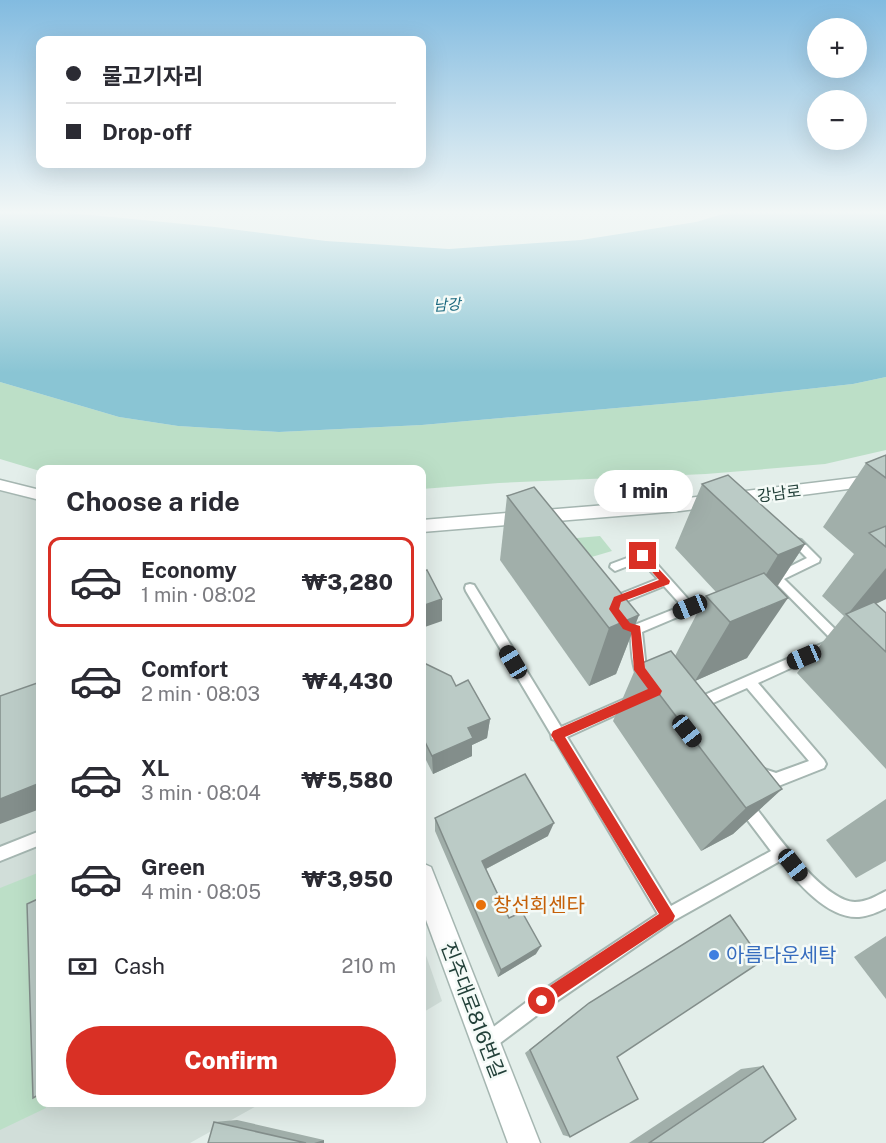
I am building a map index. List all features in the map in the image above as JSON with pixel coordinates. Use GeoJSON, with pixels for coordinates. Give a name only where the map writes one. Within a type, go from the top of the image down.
{"type":"FeatureCollection","features":[{"type":"Feature","properties":{"kind":"street","name":"강남로"},"geometry":{"type":"LineString","coordinates":[[426,526],[706,506],[886,479]]}},
{"type":"Feature","properties":{"kind":"street"},"geometry":{"type":"LineString","coordinates":[[0,485],[36,494]]}},
{"type":"Feature","properties":{"kind":"street","name":"진주대로816번길"},"geometry":{"type":"LineString","coordinates":[[426,886],[524,1143]]}},
{"type":"Feature","properties":{"kind":"lane"},"geometry":{"type":"LineString","coordinates":[[776,578],[815,559],[797,543]]}},
{"type":"Feature","properties":{"kind":"lane"},"geometry":{"type":"LineString","coordinates":[[615,567],[643,556],[690,607],[627,624]]}},
{"type":"Feature","properties":{"kind":"lane"},"geometry":{"type":"LineString","coordinates":[[684,709],[846,642],[760,562]]}},
{"type":"Feature","properties":{"kind":"lane"},"geometry":{"type":"LineString","coordinates":[[557,735],[651,693],[640,670],[627,624],[614,609],[617,600],[666,581]]}},
{"type":"Feature","properties":{"kind":"lane"},"geometry":{"type":"LineString","coordinates":[[470,588],[668,916]]}},
{"type":"Feature","properties":{"kind":"lane"},"geometry":{"type":"LineString","coordinates":[[749,681],[819,764],[776,780],[759,773]]}},
{"type":"Feature","properties":{"kind":"lane"},"geometry":{"type":"LineString","coordinates":[[739,797],[803,877],[833,902],[848,909],[859,910],[874,907],[886,899]]}},
{"type":"Feature","properties":{"kind":"lane"},"geometry":{"type":"LineString","coordinates":[[0,854],[36,840]]}},
{"type":"Feature","properties":{"kind":"lane"},"geometry":{"type":"LineString","coordinates":[[486,1043],[542,1001],[668,916],[783,852]]}},
{"type":"Feature","properties":{"kind":"shaded area"},"geometry":{"type":"Polygon","coordinates":[[[0,491],[36,500],[36,1107],[255,1107],[190,1143],[0,1143],[0,491]]]}},
{"type":"Feature","properties":{"kind":"shaded area"},"geometry":{"type":"Polygon","coordinates":[[[426,955],[442,1001],[426,1011],[426,955]]]}},
{"type":"Feature","properties":{"kind":"green space"},"geometry":{"type":"Polygon","coordinates":[[[886,377],[886,450],[825,464],[706,474],[499,483],[426,489],[426,465],[36,465],[36,470],[0,459],[0,382],[119,417],[178,426],[279,432],[422,425],[697,401],[853,384],[886,377]]]}},
{"type":"Feature","properties":{"kind":"green space"},"geometry":{"type":"Polygon","coordinates":[[[600,536],[612,551],[561,566],[543,541],[600,536]]]}},
{"type":"Feature","properties":{"kind":"green space"},"geometry":{"type":"Polygon","coordinates":[[[36,874],[36,1107],[46,1108],[0,1130],[0,888],[36,874]]]}},
{"type":"Feature","properties":{"kind":"water","name":"남강"},"geometry":{"type":"Polygon","coordinates":[[[0,266],[886,266],[886,377],[853,384],[697,401],[422,425],[279,432],[178,426],[119,417],[0,382],[0,266]]]}},
{"type":"Feature","properties":{"kind":"building"},"geometry":{"type":"Polygon","coordinates":[[[886,455],[886,478],[866,463],[886,455]]]}},
{"type":"Feature","properties":{"kind":"building"},"geometry":{"type":"Polygon","coordinates":[[[728,475],[805,544],[778,555],[702,484],[728,475]]]}},
{"type":"Feature","properties":{"kind":"building"},"geometry":{"type":"Polygon","coordinates":[[[534,487],[639,615],[609,628],[507,496],[534,487]]]}},
{"type":"Feature","properties":{"kind":"building"},"geometry":{"type":"Polygon","coordinates":[[[886,526],[886,547],[869,533],[886,526]]]}},
{"type":"Feature","properties":{"kind":"building"},"geometry":{"type":"Polygon","coordinates":[[[426,570],[442,599],[426,605],[426,570]]]}},
{"type":"Feature","properties":{"kind":"building"},"geometry":{"type":"Polygon","coordinates":[[[764,573],[788,598],[730,622],[706,596],[764,573]]]}},
{"type":"Feature","properties":{"kind":"building"},"geometry":{"type":"Polygon","coordinates":[[[874,602],[886,613],[886,652],[846,614],[874,602]]]}},
{"type":"Feature","properties":{"kind":"building"},"geometry":{"type":"Polygon","coordinates":[[[671,651],[782,789],[746,808],[637,665],[671,651]]]}},
{"type":"Feature","properties":{"kind":"building"},"geometry":{"type":"Polygon","coordinates":[[[426,664],[451,676],[456,686],[468,680],[490,719],[468,728],[473,738],[432,756],[426,744],[426,664]]]}},
{"type":"Feature","properties":{"kind":"building"},"geometry":{"type":"Polygon","coordinates":[[[36,683],[36,785],[0,799],[0,696],[36,683]]]}},
{"type":"Feature","properties":{"kind":"building"},"geometry":{"type":"Polygon","coordinates":[[[525,774],[554,823],[482,861],[509,918],[522,912],[541,946],[501,970],[435,818],[525,774]]]}},
{"type":"Feature","properties":{"kind":"building"},"geometry":{"type":"Polygon","coordinates":[[[36,900],[36,1096],[33,1098],[27,904],[36,900]]]}},
{"type":"Feature","properties":{"kind":"building"},"geometry":{"type":"Polygon","coordinates":[[[730,915],[762,961],[617,1057],[638,1099],[570,1137],[530,1050],[589,1003],[730,915]]]}},
{"type":"Feature","properties":{"kind":"building"},"geometry":{"type":"Polygon","coordinates":[[[763,1066],[796,1119],[762,1143],[649,1143],[763,1066]]]}},
{"type":"Feature","properties":{"kind":"building"},"geometry":{"type":"Polygon","coordinates":[[[214,1122],[306,1143],[208,1143],[214,1122]]]}},
{"type":"Feature","properties":{"kind":"place","name":"창선회센타"},"geometry":{"type":"Point","coordinates":[481,905]}},
{"type":"Feature","properties":{"kind":"place","name":"아름다운세탁"},"geometry":{"type":"Point","coordinates":[714,955]}},
{"type":"Feature","properties":{"kind":"route"},"geometry":{"type":"LineString","coordinates":[[542,1001],[668,916],[557,735],[656,691],[640,670],[636,629],[626,626],[614,609],[617,600],[666,581],[643,556]]}}]}
